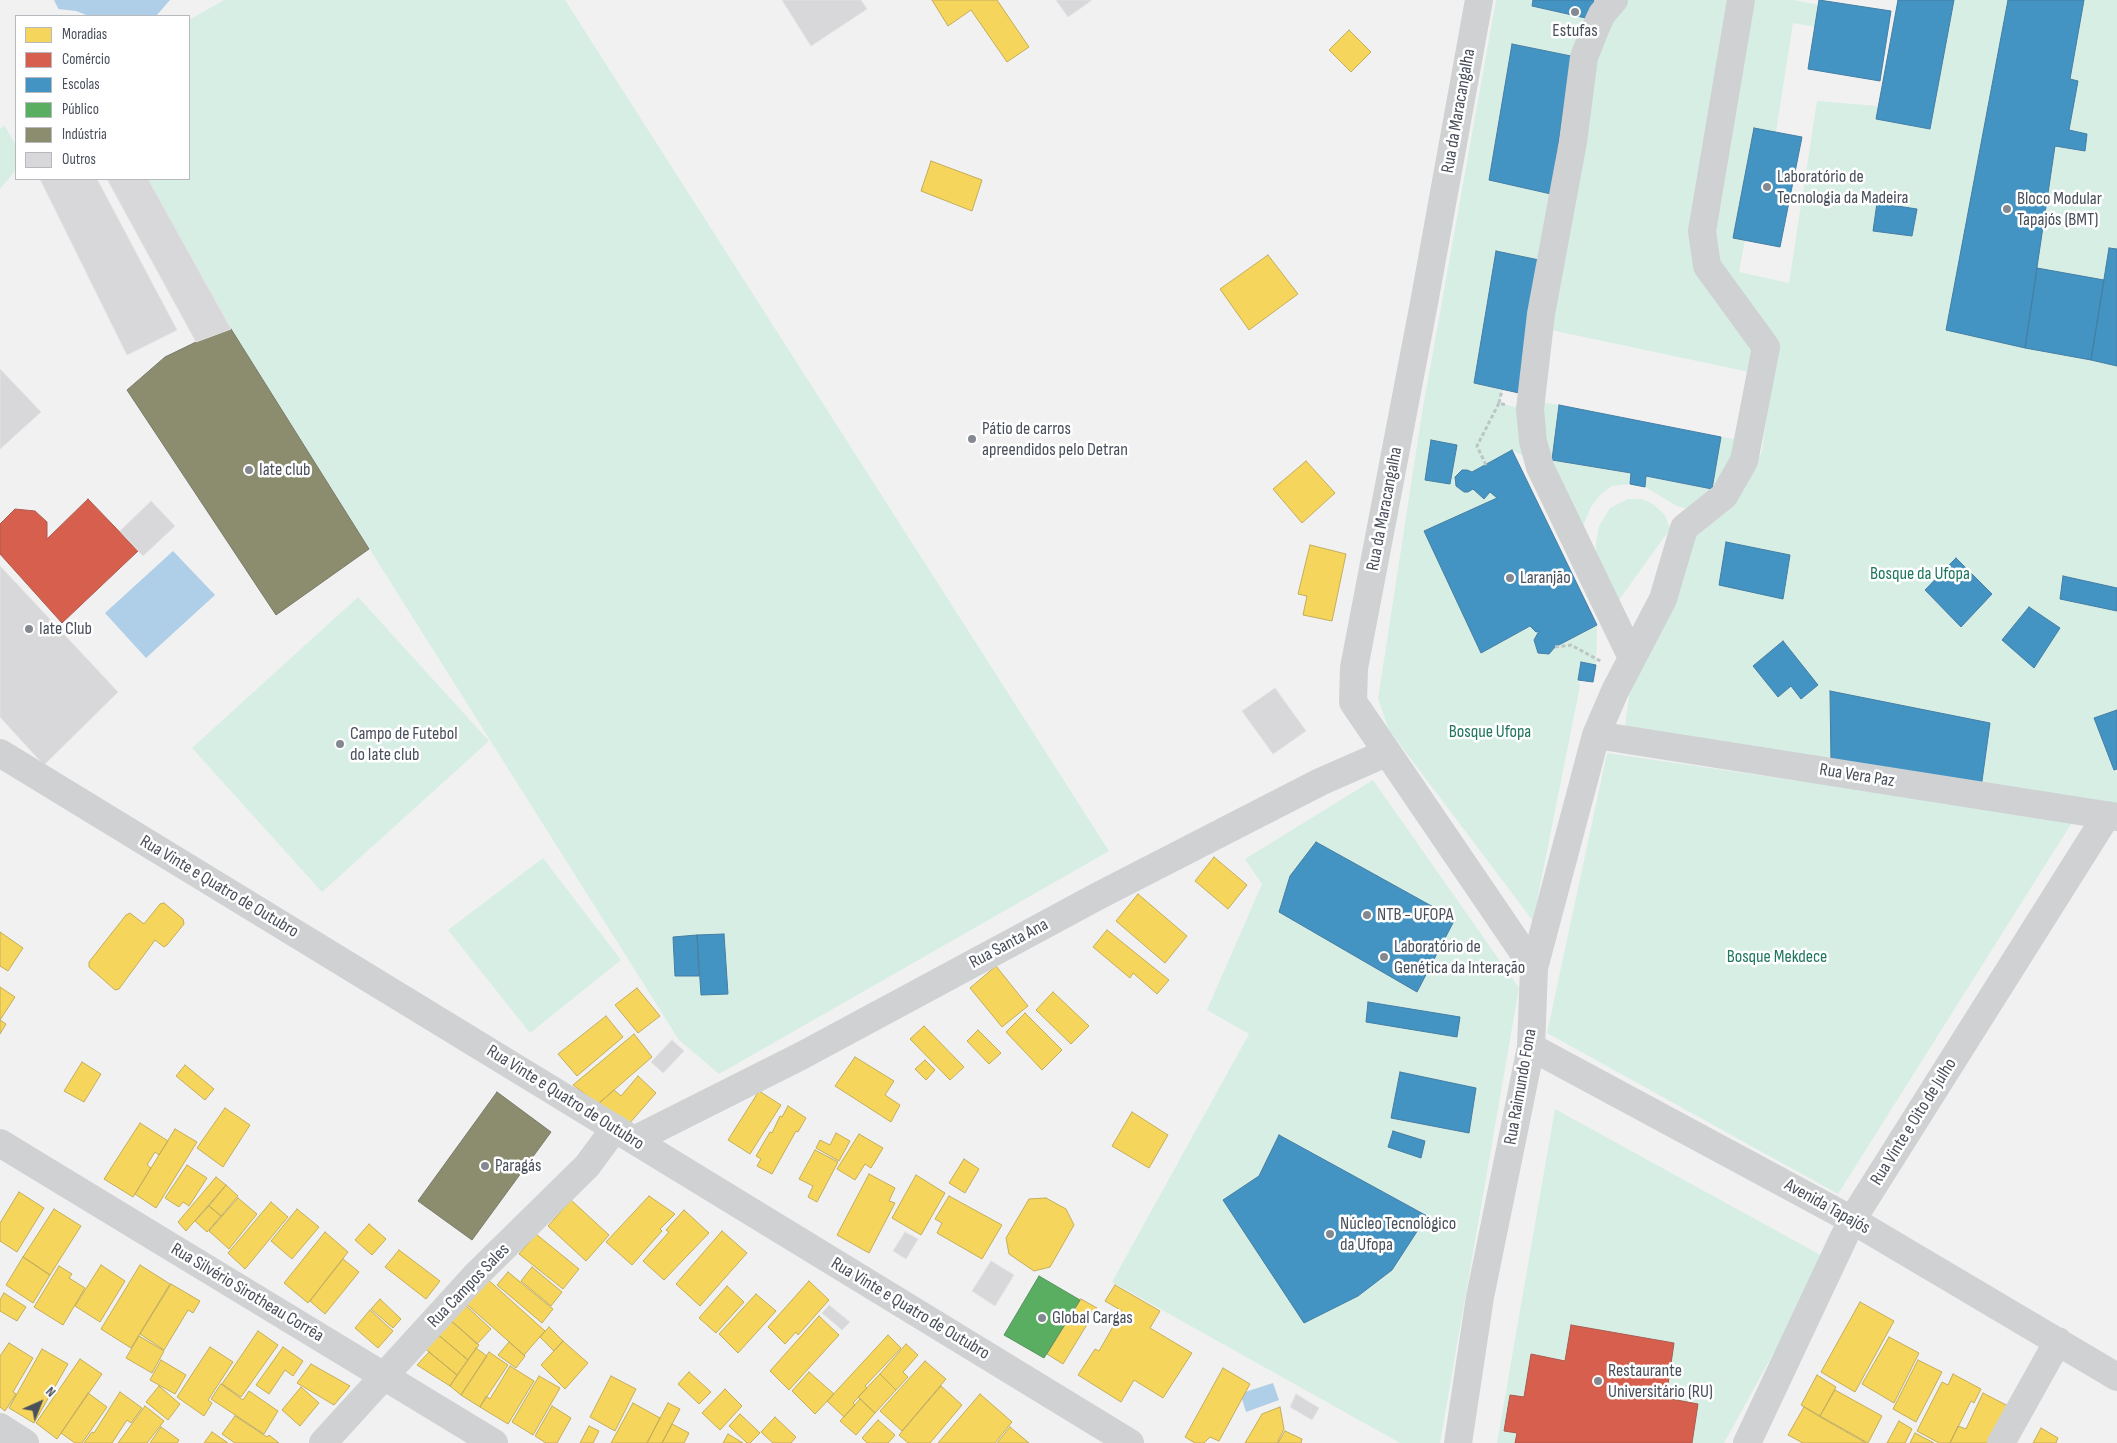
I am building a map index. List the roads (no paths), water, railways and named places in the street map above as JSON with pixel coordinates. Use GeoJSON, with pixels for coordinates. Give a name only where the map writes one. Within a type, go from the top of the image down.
{"type":"FeatureCollection","features":[{"type":"Feature","properties":{"kind":"street","name":"Rua da Maracangalha"},"geometry":{"type":"LineString","coordinates":[[1479,0],[1354,668],[1353,702],[1534,968]]}},
{"type":"Feature","properties":{"kind":"street"},"geometry":{"type":"LineString","coordinates":[[1614,0],[1602,14],[1584,57],[1573,142],[1541,314],[1530,409],[1533,441],[1540,467],[1632,658]]}},
{"type":"Feature","properties":{"kind":"street","name":"Rua Raimundo Fona"},"geometry":{"type":"LineString","coordinates":[[1458,1443],[1480,1298],[1531,1047],[1534,968],[1596,735],[1615,691],[1663,598],[1684,528],[1724,496],[1744,461],[1766,347],[1707,266],[1702,232],[1741,0]]}},
{"type":"Feature","properties":{"kind":"street","name":"Rua Vera Paz"},"geometry":{"type":"LineString","coordinates":[[1596,735],[2112,816]]}},
{"type":"Feature","properties":{"kind":"street","name":"Rua Vinte e Quatro de Outubro"},"geometry":{"type":"LineString","coordinates":[[0,753],[1130,1443]]}},
{"type":"Feature","properties":{"kind":"street","name":"Rua Santa Ana"},"geometry":{"type":"LineString","coordinates":[[624,1134],[801,1056],[1117,886],[1320,782],[1386,753]]}},
{"type":"Feature","properties":{"kind":"street","name":"Rua Vinte e Oito de Julho"},"geometry":{"type":"LineString","coordinates":[[1747,1443],[1852,1220],[2112,816]]}},
{"type":"Feature","properties":{"kind":"street","name":"Avenida Tapajós"},"geometry":{"type":"LineString","coordinates":[[1531,1047],[1852,1220],[2117,1377]]}},
{"type":"Feature","properties":{"kind":"street","name":"Rua Campos Sales"},"geometry":{"type":"LineString","coordinates":[[323,1443],[477,1274],[587,1166],[624,1134]]}},
{"type":"Feature","properties":{"kind":"street","name":"Rua Silvério Sirotheau Corrêa"},"geometry":{"type":"LineString","coordinates":[[0,1143],[494,1443]]}},
{"type":"Feature","properties":{"kind":"street"},"geometry":{"type":"LineString","coordinates":[[2001,1443],[2058,1341]]}},
{"type":"Feature","properties":{"kind":"street"},"geometry":{"type":"LineString","coordinates":[[0,1427],[26,1443]]}},
{"type":"Feature","properties":{"kind":"water"},"geometry":{"type":"Polygon","coordinates":[[[0,0],[170,0],[157,15],[86,15],[76,11],[40,7],[15,15],[0,0]]]}},
{"type":"Feature","properties":{"kind":"water"},"geometry":{"type":"Polygon","coordinates":[[[173,551],[215,595],[146,658],[105,613],[173,551]]]}},
{"type":"Feature","properties":{"kind":"water"},"geometry":{"type":"Polygon","coordinates":[[[1273,1383],[1279,1400],[1246,1412],[1242,1399],[1245,1392],[1273,1383]]]}},
{"type":"Feature","properties":{"kind":"place","name":"Estufas"},"geometry":{"type":"Point","coordinates":[1575,12]}},
{"type":"Feature","properties":{"kind":"place","name":"Laboratório de Tecnologia da Madeira"},"geometry":{"type":"Point","coordinates":[1767,187]}},
{"type":"Feature","properties":{"kind":"place","name":"Bloco Modular Tapajós (BMT)"},"geometry":{"type":"Point","coordinates":[2007,209]}},
{"type":"Feature","properties":{"kind":"place","name":"Pátio de carros apreendidos pelo Detran"},"geometry":{"type":"Point","coordinates":[972,439]}},
{"type":"Feature","properties":{"kind":"place","name":"Iate club"},"geometry":{"type":"Point","coordinates":[249,470]}},
{"type":"Feature","properties":{"kind":"place","name":"Laranjão"},"geometry":{"type":"Point","coordinates":[1510,578]}},
{"type":"Feature","properties":{"kind":"place","name":"Iate Club"},"geometry":{"type":"Point","coordinates":[29,629]}},
{"type":"Feature","properties":{"kind":"place","name":"Campo de Futebol do Iate club"},"geometry":{"type":"Point","coordinates":[340,744]}},
{"type":"Feature","properties":{"kind":"place","name":"NTB - UFOPA"},"geometry":{"type":"Point","coordinates":[1367,915]}},
{"type":"Feature","properties":{"kind":"place","name":"Laboratório de Genética da Interação"},"geometry":{"type":"Point","coordinates":[1384,957]}},
{"type":"Feature","properties":{"kind":"place","name":"Paragás"},"geometry":{"type":"Point","coordinates":[485,1166]}},
{"type":"Feature","properties":{"kind":"place","name":"Núcleo Tecnológico da Ufopa"},"geometry":{"type":"Point","coordinates":[1330,1234]}},
{"type":"Feature","properties":{"kind":"place","name":"Global Cargas"},"geometry":{"type":"Point","coordinates":[1042,1318]}},
{"type":"Feature","properties":{"kind":"place","name":"Restaurante Universitário (RU)"},"geometry":{"type":"Point","coordinates":[1598,1381]}},
{"type":"Feature","properties":{"kind":"park label","name":"Bosque da Ufopa"},"geometry":{"type":"Point","coordinates":[1920,574]}},
{"type":"Feature","properties":{"kind":"park label","name":"Bosque Ufopa"},"geometry":{"type":"Point","coordinates":[1490,732]}},
{"type":"Feature","properties":{"kind":"park label","name":"Bosque Mekdece"},"geometry":{"type":"Point","coordinates":[1777,957]}}]}
